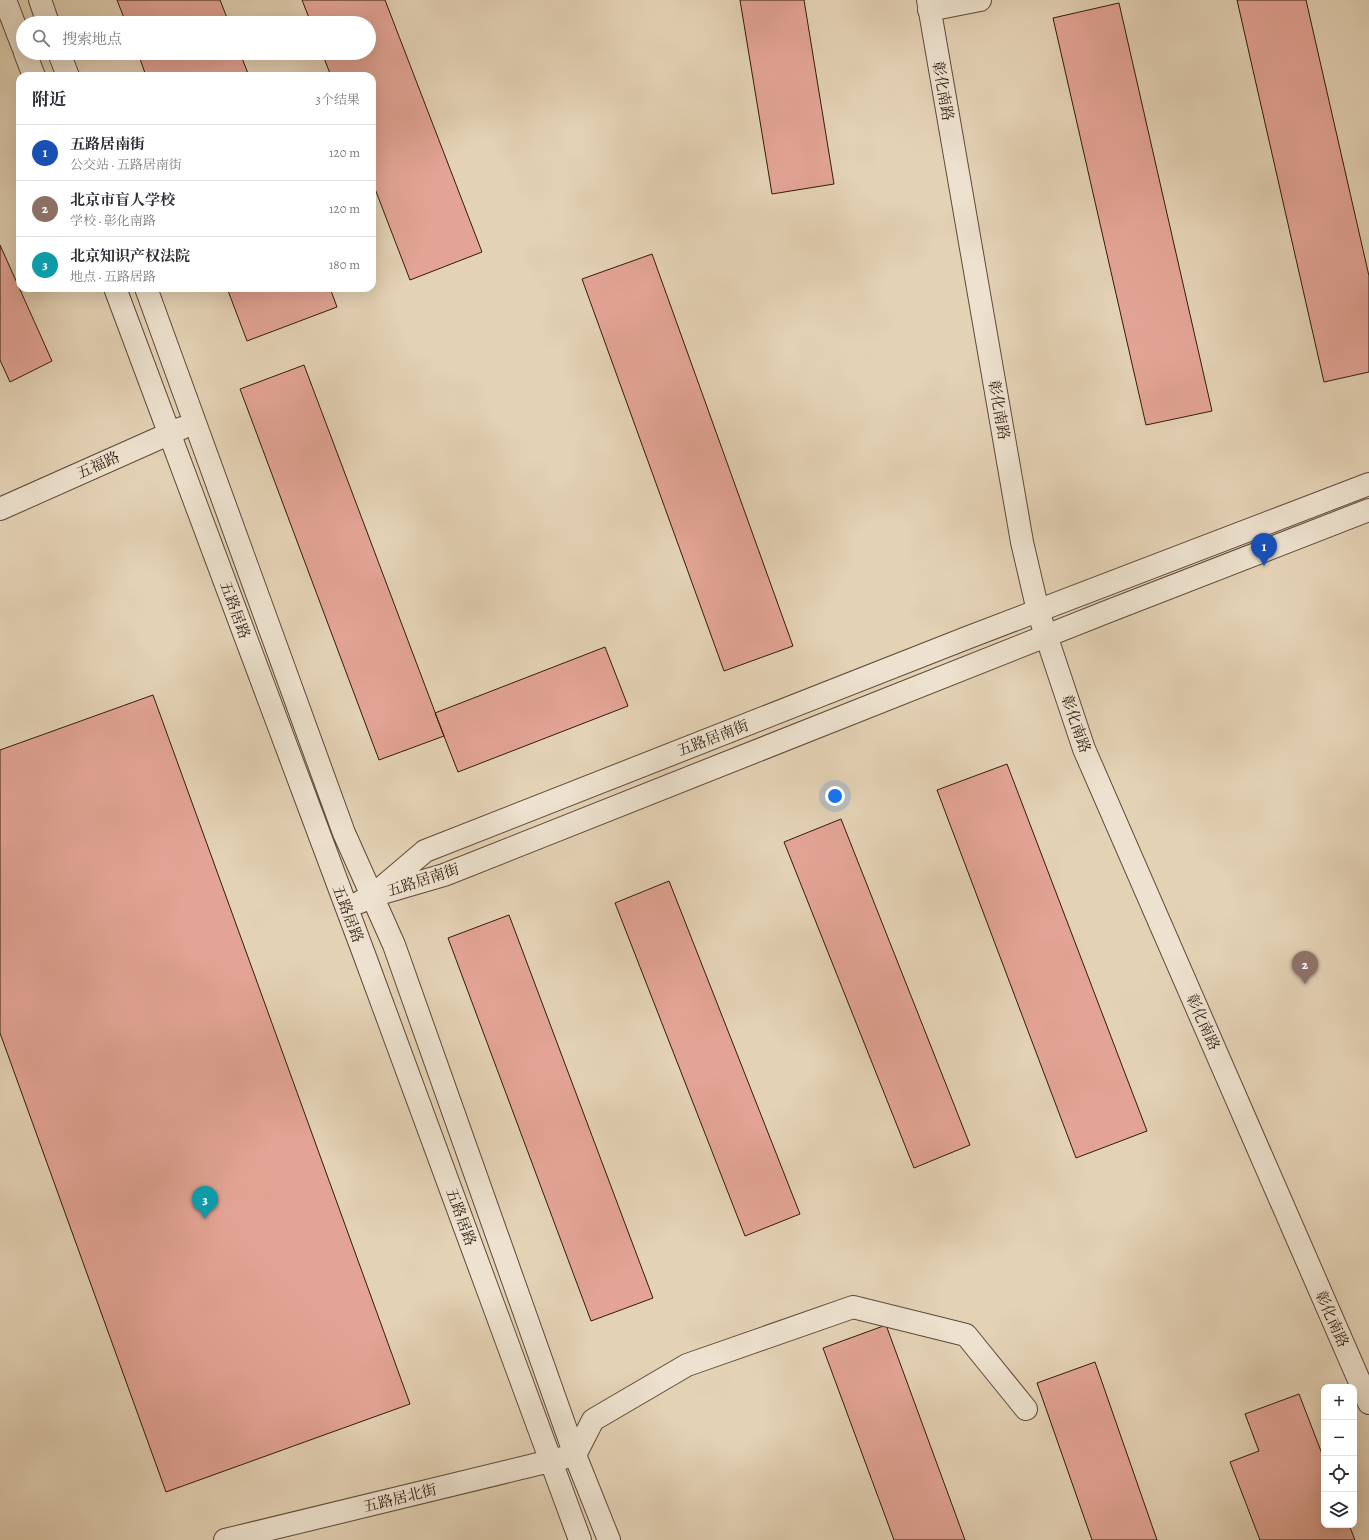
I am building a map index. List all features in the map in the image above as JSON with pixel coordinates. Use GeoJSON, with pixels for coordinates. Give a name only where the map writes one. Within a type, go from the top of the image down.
{"type":"FeatureCollection","features":[{"type":"Feature","properties":{"kind":"street"},"geometry":{"type":"LineString","coordinates":[[6,0],[16,28]]}},
{"type":"Feature","properties":{"kind":"street"},"geometry":{"type":"LineString","coordinates":[[40,0],[46,16]]}},
{"type":"Feature","properties":{"kind":"street"},"geometry":{"type":"LineString","coordinates":[[928,5],[980,0]]}},
{"type":"Feature","properties":{"kind":"street","name":"彰化南路"},"geometry":{"type":"LineString","coordinates":[[928,5],[1022,542],[1038,611],[1084,749],[1369,1404]]}},
{"type":"Feature","properties":{"kind":"street"},"geometry":{"type":"LineString","coordinates":[[28,60],[32,72]]}},
{"type":"Feature","properties":{"kind":"street"},"geometry":{"type":"LineString","coordinates":[[62,60],[66,72]]}},
{"type":"Feature","properties":{"kind":"street","name":"五路居路"},"geometry":{"type":"LineString","coordinates":[[116,292],[580,1540]]}},
{"type":"Feature","properties":{"kind":"street","name":"五路居路"},"geometry":{"type":"LineString","coordinates":[[147,292],[344,832],[394,945],[575,1455],[609,1540]]}},
{"type":"Feature","properties":{"kind":"street","name":"五福路"},"geometry":{"type":"LineString","coordinates":[[0,508],[195,422]]}},
{"type":"Feature","properties":{"kind":"street","name":"五路居南街"},"geometry":{"type":"LineString","coordinates":[[372,896],[425,850],[1038,611],[1369,484]]}},
{"type":"Feature","properties":{"kind":"street","name":"五路居南街"},"geometry":{"type":"LineString","coordinates":[[372,896],[444,875],[1102,614],[1369,510]]}},
{"type":"Feature","properties":{"kind":"street"},"geometry":{"type":"LineString","coordinates":[[346,908],[372,896]]}},
{"type":"Feature","properties":{"kind":"street"},"geometry":{"type":"LineString","coordinates":[[575,1455],[593,1420],[687,1365],[853,1307],[966,1335],[1026,1408]]}},
{"type":"Feature","properties":{"kind":"street","name":"五路居北街"},"geometry":{"type":"LineString","coordinates":[[225,1540],[575,1455]]}},
{"type":"Feature","properties":{"kind":"building"},"geometry":{"type":"Polygon","coordinates":[[[117,0],[220,0],[226,16],[123,16],[117,0]]]}},
{"type":"Feature","properties":{"kind":"building"},"geometry":{"type":"Polygon","coordinates":[[[302,0],[385,0],[482,252],[410,280],[376,191],[376,72],[329,72],[325,60],[376,60],[376,16],[308,16],[302,0]]]}},
{"type":"Feature","properties":{"kind":"building"},"geometry":{"type":"Polygon","coordinates":[[[740,0],[804,0],[834,184],[772,194],[740,0]]]}},
{"type":"Feature","properties":{"kind":"building"},"geometry":{"type":"Polygon","coordinates":[[[1237,0],[1306,0],[1369,276],[1369,372],[1324,382],[1237,0]]]}},
{"type":"Feature","properties":{"kind":"building"},"geometry":{"type":"Polygon","coordinates":[[[1119,3],[1212,411],[1146,425],[1053,18],[1119,3]]]}},
{"type":"Feature","properties":{"kind":"building"},"geometry":{"type":"Polygon","coordinates":[[[140,60],[243,60],[247,72],[145,72],[140,60]]]}},
{"type":"Feature","properties":{"kind":"building"},"geometry":{"type":"Polygon","coordinates":[[[0,245],[16,281],[16,292],[21,292],[52,361],[10,382],[0,360],[0,245]]]}},
{"type":"Feature","properties":{"kind":"building"},"geometry":{"type":"Polygon","coordinates":[[[652,254],[793,646],[724,671],[582,279],[652,254]]]}},
{"type":"Feature","properties":{"kind":"building"},"geometry":{"type":"Polygon","coordinates":[[[229,292],[331,292],[337,307],[247,341],[229,292]]]}},
{"type":"Feature","properties":{"kind":"building"},"geometry":{"type":"Polygon","coordinates":[[[304,365],[444,736],[379,760],[240,389],[304,365]]]}},
{"type":"Feature","properties":{"kind":"building"},"geometry":{"type":"Polygon","coordinates":[[[605,647],[628,706],[458,772],[435,713],[605,647]]]}},
{"type":"Feature","properties":{"kind":"building"},"geometry":{"type":"Polygon","coordinates":[[[153,695],[410,1404],[166,1492],[0,1033],[0,750],[153,695]]]}},
{"type":"Feature","properties":{"kind":"building"},"geometry":{"type":"Polygon","coordinates":[[[1007,764],[1147,1131],[1076,1158],[937,790],[1007,764]]]}},
{"type":"Feature","properties":{"kind":"building"},"geometry":{"type":"Polygon","coordinates":[[[841,819],[970,1145],[914,1168],[784,842],[841,819]]]}},
{"type":"Feature","properties":{"kind":"building"},"geometry":{"type":"Polygon","coordinates":[[[669,881],[800,1214],[745,1236],[615,903],[669,881]]]}},
{"type":"Feature","properties":{"kind":"building"},"geometry":{"type":"Polygon","coordinates":[[[509,915],[653,1298],[591,1321],[448,938],[509,915]]]}},
{"type":"Feature","properties":{"kind":"building"},"geometry":{"type":"Polygon","coordinates":[[[886,1325],[965,1540],[894,1540],[823,1348],[886,1325]]]}},
{"type":"Feature","properties":{"kind":"building"},"geometry":{"type":"Polygon","coordinates":[[[1095,1362],[1157,1540],[1092,1540],[1037,1383],[1095,1362]]]}},
{"type":"Feature","properties":{"kind":"building"},"geometry":{"type":"Polygon","coordinates":[[[1299,1394],[1321,1451],[1321,1528],[1350,1528],[1355,1540],[1260,1540],[1230,1462],[1259,1451],[1245,1414],[1299,1394]]]}},
{"type":"Feature","properties":{"kind":"place","name":"五路居南街"},"geometry":{"type":"Point","coordinates":[1264,566]}},
{"type":"Feature","properties":{"kind":"place","name":"北京市盲人学校"},"geometry":{"type":"Point","coordinates":[1305,984]}},
{"type":"Feature","properties":{"kind":"place","name":"北京知识产权法院"},"geometry":{"type":"Point","coordinates":[205,1219]}}]}
